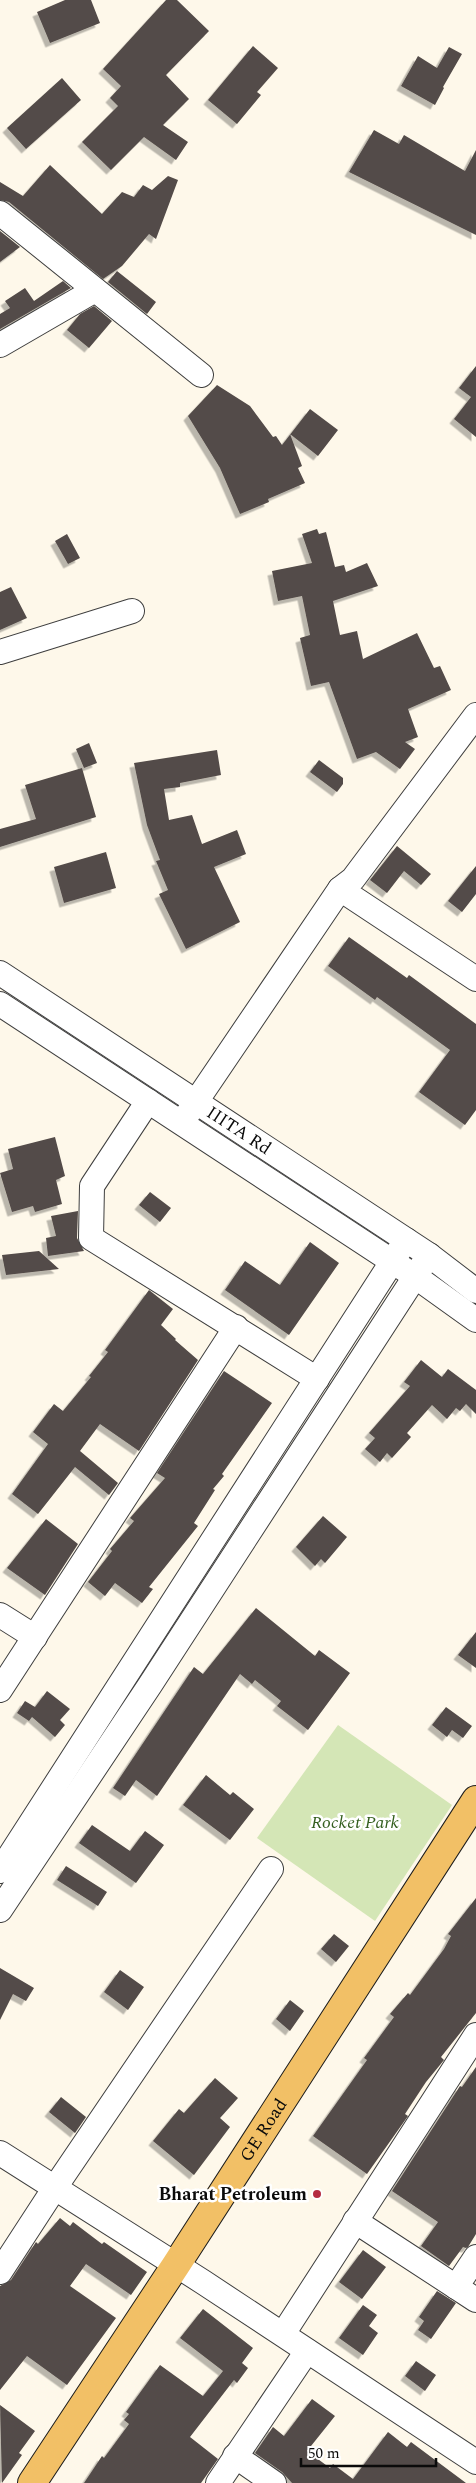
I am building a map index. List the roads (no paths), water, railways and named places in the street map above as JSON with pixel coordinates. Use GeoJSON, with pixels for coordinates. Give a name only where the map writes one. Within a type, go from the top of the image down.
{"type":"FeatureCollection","features":[{"type":"Feature","properties":{"kind":"main road","name":"GE Road"},"geometry":{"type":"LineString","coordinates":[[32,2483],[281,2132],[443,1867],[476,1800]]}},
{"type":"Feature","properties":{"kind":"main road","name":"GE Road"},"geometry":{"type":"LineString","coordinates":[[443,1867],[476,1833]]}},
{"type":"Feature","properties":{"kind":"main road","name":"GE Road"},"geometry":{"type":"LineString","coordinates":[[53,2483],[184,2270]]}},
{"type":"Feature","properties":{"kind":"street"},"geometry":{"type":"LineString","coordinates":[[0,213],[201,375]]}},
{"type":"Feature","properties":{"kind":"street"},"geometry":{"type":"LineString","coordinates":[[0,345],[96,290]]}},
{"type":"Feature","properties":{"kind":"street"},"geometry":{"type":"LineString","coordinates":[[0,652],[132,611]]}},
{"type":"Feature","properties":{"kind":"street"},"geometry":{"type":"LineString","coordinates":[[182,1123],[340,890],[353,879],[476,715]]}},
{"type":"Feature","properties":{"kind":"street"},"geometry":{"type":"LineString","coordinates":[[340,890],[476,978]]}},
{"type":"Feature","properties":{"kind":"street","name":"IIITA Rd"},"geometry":{"type":"LineString","coordinates":[[0,973],[429,1255],[476,1291]]}},
{"type":"Feature","properties":{"kind":"street","name":"IIITA Rd"},"geometry":{"type":"LineString","coordinates":[[0,1004],[416,1277],[476,1320]]}},
{"type":"Feature","properties":{"kind":"street"},"geometry":{"type":"LineString","coordinates":[[148,1101],[92,1186],[91,1238],[317,1379]]}},
{"type":"Feature","properties":{"kind":"street"},"geometry":{"type":"LineString","coordinates":[[0,1871],[406,1240]]}},
{"type":"Feature","properties":{"kind":"street"},"geometry":{"type":"LineString","coordinates":[[0,1910],[150,1685],[429,1255]]}},
{"type":"Feature","properties":{"kind":"street"},"geometry":{"type":"LineString","coordinates":[[0,1690],[236,1327]]}},
{"type":"Feature","properties":{"kind":"street"},"geometry":{"type":"LineString","coordinates":[[0,1616],[35,1637]]}},
{"type":"Feature","properties":{"kind":"street"},"geometry":{"type":"LineString","coordinates":[[0,2272],[54,2189],[271,1869]]}},
{"type":"Feature","properties":{"kind":"street"},"geometry":{"type":"LineString","coordinates":[[283,2334],[476,2035]]}},
{"type":"Feature","properties":{"kind":"street"},"geometry":{"type":"LineString","coordinates":[[0,2153],[283,2334],[476,2462]]}},
{"type":"Feature","properties":{"kind":"street"},"geometry":{"type":"LineString","coordinates":[[355,2221],[476,2300]]}},
{"type":"Feature","properties":{"kind":"street"},"geometry":{"type":"LineString","coordinates":[[456,2287],[476,2257]]}},
{"type":"Feature","properties":{"kind":"street"},"geometry":{"type":"LineString","coordinates":[[218,2483],[307,2351]]}},
{"type":"Feature","properties":{"kind":"street"},"geometry":{"type":"LineString","coordinates":[[235,2456],[274,2483]]}},
{"type":"Feature","properties":{"kind":"place","name":"Bharat Petroleum"},"geometry":{"type":"Point","coordinates":[317,2194]}},
{"type":"Feature","properties":{"kind":"park label","name":"Rocket Park"},"geometry":{"type":"Point","coordinates":[355,1822]}}]}
